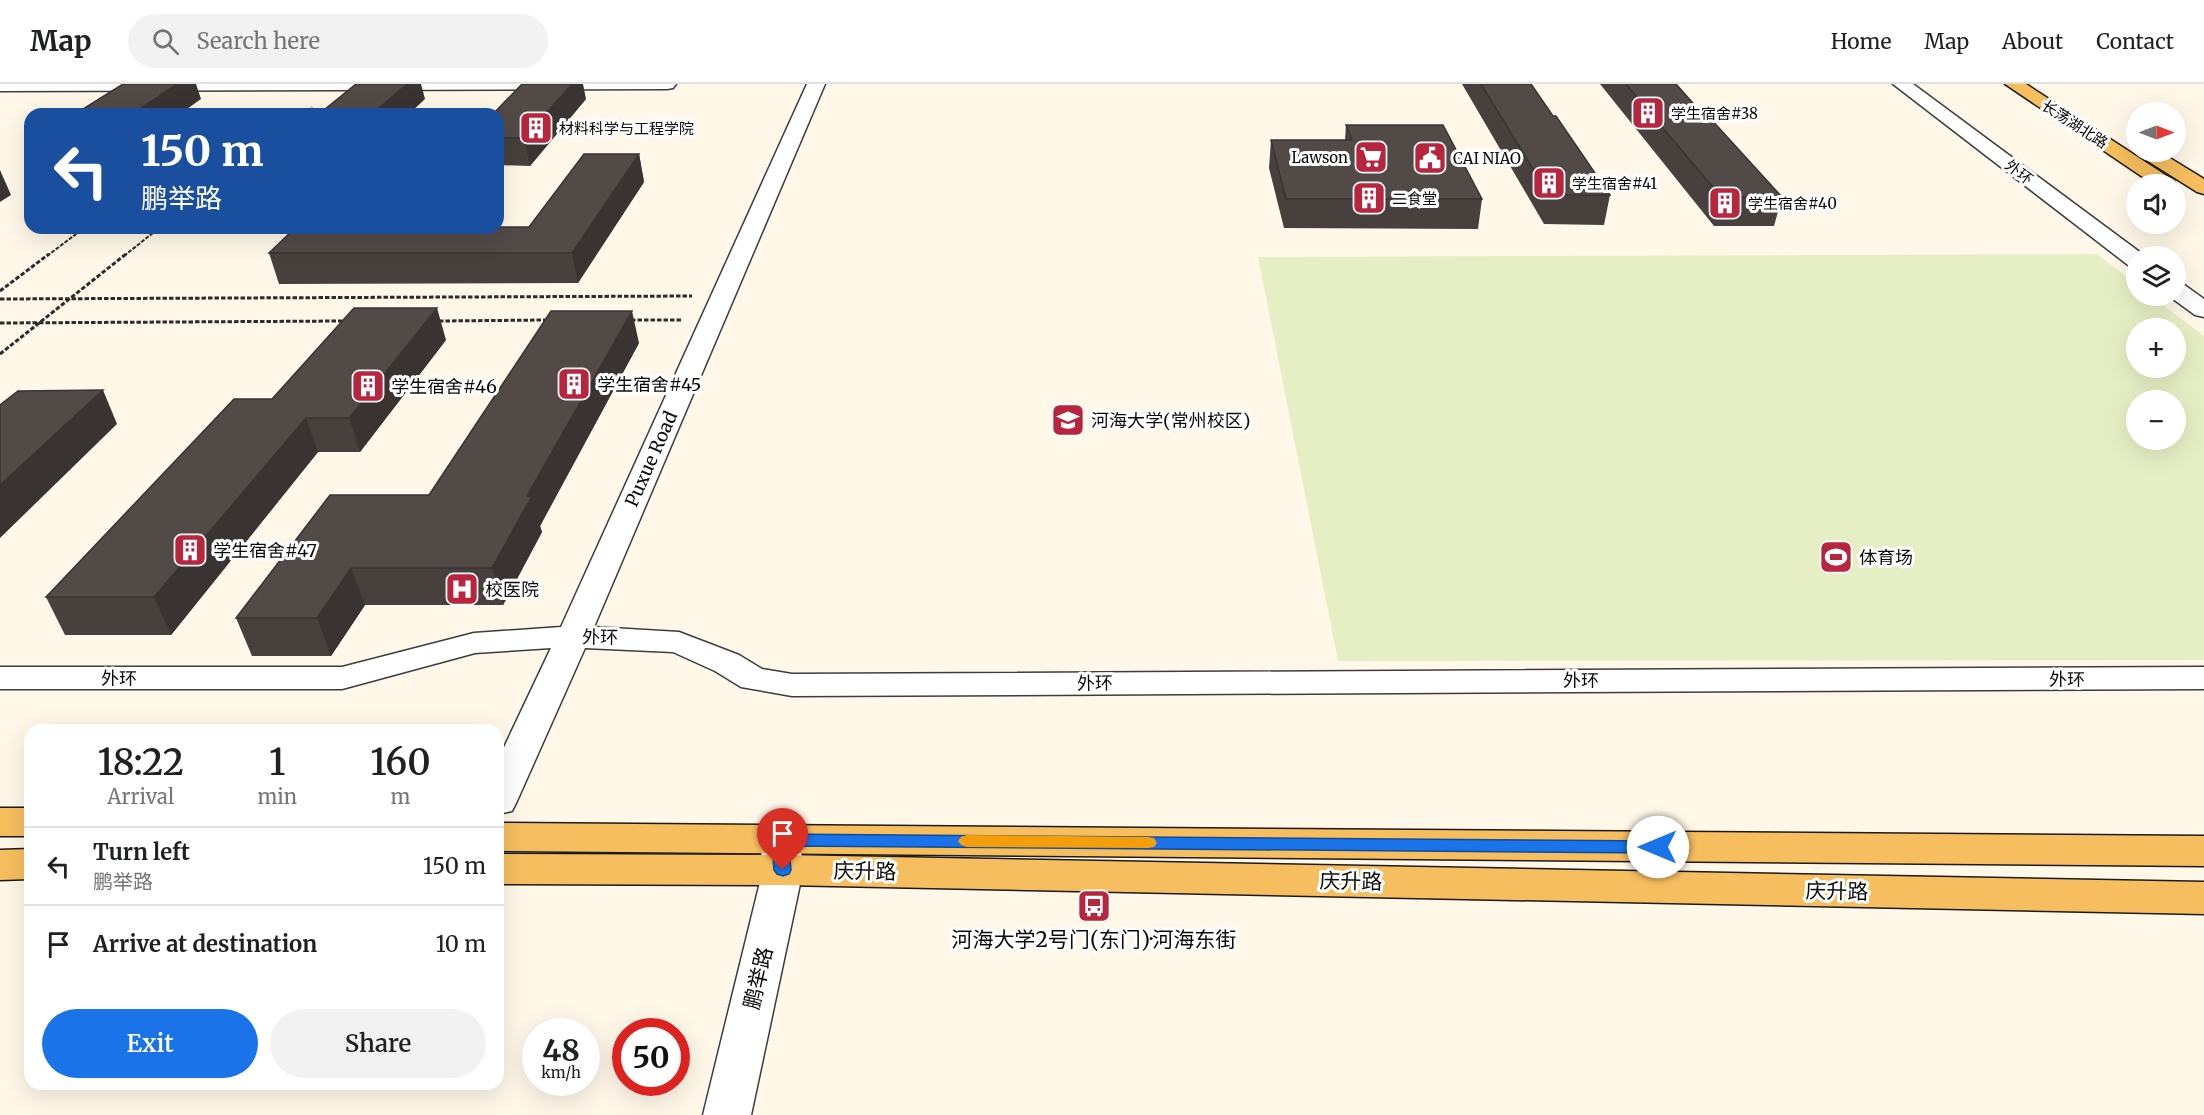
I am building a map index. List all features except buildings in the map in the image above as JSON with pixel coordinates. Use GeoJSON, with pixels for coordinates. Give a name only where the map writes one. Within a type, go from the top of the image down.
{"type":"FeatureCollection","features":[{"type":"Feature","properties":{"kind":"main road","name":"长荡湖北路"},"geometry":{"type":"LineString","coordinates":[[2014,84],[2151,174]]}},
{"type":"Feature","properties":{"kind":"main road","name":"长荡湖北路"},"geometry":{"type":"LineString","coordinates":[[2041,84],[2126,139]]}},
{"type":"Feature","properties":{"kind":"main road"},"geometry":{"type":"LineString","coordinates":[[2162,162],[2204,188]]}},
{"type":"Feature","properties":{"kind":"main road"},"geometry":{"type":"LineString","coordinates":[[2186,198],[2204,210]]}},
{"type":"Feature","properties":{"kind":"main road"},"geometry":{"type":"LineString","coordinates":[[0,822],[24,822]]}},
{"type":"Feature","properties":{"kind":"main road","name":"庆升路"},"geometry":{"type":"LineString","coordinates":[[504,837],[781,855],[2204,898]]}},
{"type":"Feature","properties":{"kind":"main road","name":"庆升路"},"geometry":{"type":"LineString","coordinates":[[504,869],[781,855],[2204,851]]}},
{"type":"Feature","properties":{"kind":"main road"},"geometry":{"type":"LineString","coordinates":[[0,865],[24,864]]}},
{"type":"Feature","properties":{"kind":"street"},"geometry":{"type":"LineString","coordinates":[[0,86],[667,84]]}},
{"type":"Feature","properties":{"kind":"street","name":"Puxue Road"},"geometry":{"type":"LineString","coordinates":[[504,788],[573,637],[816,84]]}},
{"type":"Feature","properties":{"kind":"street","name":"外环"},"geometry":{"type":"LineString","coordinates":[[1902,84],[2126,252]]}},
{"type":"Feature","properties":{"kind":"street"},"geometry":{"type":"LineString","coordinates":[[2186,297],[2204,310]]}},
{"type":"Feature","properties":{"kind":"street","name":"外环"},"geometry":{"type":"LineString","coordinates":[[0,678],[342,678],[474,643],[523,638],[573,637],[679,642],[728,663],[753,679],[792,686],[2204,678]]}},
{"type":"Feature","properties":{"kind":"street","name":"鹏举路"},"geometry":{"type":"LineString","coordinates":[[727,1115],[781,855]]}},
{"type":"Feature","properties":{"kind":"path"},"geometry":{"type":"LineString","coordinates":[[0,291],[76,234]]}},
{"type":"Feature","properties":{"kind":"path"},"geometry":{"type":"LineString","coordinates":[[0,354],[151,234]]}},
{"type":"Feature","properties":{"kind":"path"},"geometry":{"type":"LineString","coordinates":[[0,299],[70,298],[718,308]]}},
{"type":"Feature","properties":{"kind":"path"},"geometry":{"type":"LineString","coordinates":[[630,320],[718,308]]}},
{"type":"Feature","properties":{"kind":"path"},"geometry":{"type":"LineString","coordinates":[[429,321],[559,320]]}},
{"type":"Feature","properties":{"kind":"path"},"geometry":{"type":"LineString","coordinates":[[0,323],[346,321]]}},
{"type":"Feature","properties":{"kind":"green space"},"geometry":{"type":"Polygon","coordinates":[[[2097,254],[2126,276],[2126,306],[2164,306],[2180,318],[2126,318],[2126,378],[2186,378],[2186,322],[2204,336],[2204,660],[1338,661],[1258,257],[2097,254]]]}},
{"type":"Feature","properties":{"kind":"slow traffic"},"geometry":{"type":"LineString","coordinates":[[967,841],[1148,843]]}},
{"type":"Feature","properties":{"kind":"place","name":"学生宿舍#38"},"geometry":{"type":"Point","coordinates":[1648,113]}},
{"type":"Feature","properties":{"kind":"place","name":"材料科学与工程学院"},"geometry":{"type":"Point","coordinates":[536,128]}},
{"type":"Feature","properties":{"kind":"place","name":"Lawson"},"geometry":{"type":"Point","coordinates":[1371,157]}},
{"type":"Feature","properties":{"kind":"place","name":"CAI NIAO"},"geometry":{"type":"Point","coordinates":[1430,158]}},
{"type":"Feature","properties":{"kind":"place","name":"学生宿舍#41"},"geometry":{"type":"Point","coordinates":[1549,183]}},
{"type":"Feature","properties":{"kind":"place","name":"二食堂"},"geometry":{"type":"Point","coordinates":[1369,198]}},
{"type":"Feature","properties":{"kind":"place","name":"学生宿舍#40"},"geometry":{"type":"Point","coordinates":[1725,203]}},
{"type":"Feature","properties":{"kind":"place","name":"学生宿舍#45"},"geometry":{"type":"Point","coordinates":[574,384]}},
{"type":"Feature","properties":{"kind":"place","name":"学生宿舍#46"},"geometry":{"type":"Point","coordinates":[368,386]}},
{"type":"Feature","properties":{"kind":"place","name":"河海大学(常州校区)"},"geometry":{"type":"Point","coordinates":[1068,420]}},
{"type":"Feature","properties":{"kind":"place","name":"学生宿舍#47"},"geometry":{"type":"Point","coordinates":[190,550]}},
{"type":"Feature","properties":{"kind":"place","name":"体育场"},"geometry":{"type":"Point","coordinates":[1836,557]}},
{"type":"Feature","properties":{"kind":"place","name":"校医院"},"geometry":{"type":"Point","coordinates":[462,589]}},
{"type":"Feature","properties":{"kind":"place","name":"河海大学2号门(东门)·河海东街"},"geometry":{"type":"Point","coordinates":[1094,906]}},
{"type":"Feature","properties":{"kind":"route"},"geometry":{"type":"LineString","coordinates":[[783,870],[780,840],[1658,847]]}}]}
